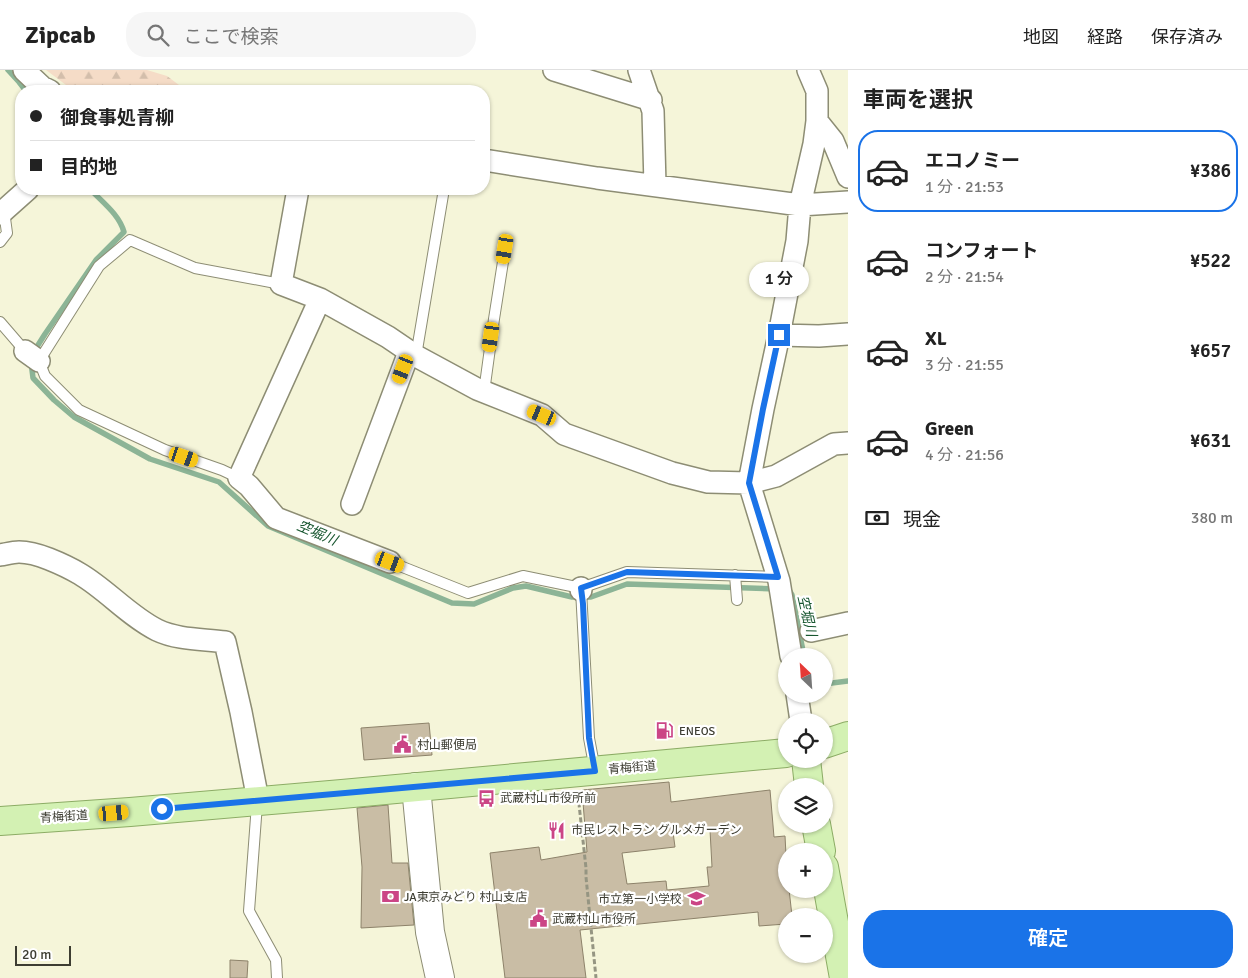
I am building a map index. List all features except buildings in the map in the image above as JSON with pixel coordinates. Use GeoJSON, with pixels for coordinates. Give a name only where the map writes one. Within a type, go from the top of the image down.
{"type":"FeatureCollection","features":[{"type":"Feature","properties":{"kind":"main road"},"geometry":{"type":"LineString","coordinates":[[833,741],[848,736]]}},
{"type":"Feature","properties":{"kind":"main road","name":"青梅街道"},"geometry":{"type":"LineString","coordinates":[[0,821],[130,812],[778,754]]}},
{"type":"Feature","properties":{"kind":"main road"},"geometry":{"type":"LineString","coordinates":[[830,898],[844,978]]}},
{"type":"Feature","properties":{"kind":"street"},"geometry":{"type":"LineString","coordinates":[[24,70],[40,85]]}},
{"type":"Feature","properties":{"kind":"street"},"geometry":{"type":"LineString","coordinates":[[554,70],[650,100]]}},
{"type":"Feature","properties":{"kind":"street"},"geometry":{"type":"LineString","coordinates":[[639,70],[653,111],[655,185]]}},
{"type":"Feature","properties":{"kind":"street"},"geometry":{"type":"LineString","coordinates":[[790,648],[780,584],[749,483],[797,241],[800,205],[814,144],[817,121],[817,91],[808,70]]}},
{"type":"Feature","properties":{"kind":"street"},"geometry":{"type":"LineString","coordinates":[[817,121],[833,141],[848,176]]}},
{"type":"Feature","properties":{"kind":"street"},"geometry":{"type":"LineString","coordinates":[[490,161],[597,178],[800,205],[848,202]]}},
{"type":"Feature","properties":{"kind":"street"},"geometry":{"type":"LineString","coordinates":[[2,212],[21,195]]}},
{"type":"Feature","properties":{"kind":"street"},"geometry":{"type":"LineString","coordinates":[[297,195],[281,284],[320,299],[413,354],[484,392],[542,415],[564,434],[672,473],[708,482],[749,483],[776,476],[834,444],[848,442]]}},
{"type":"Feature","properties":{"kind":"street"},"geometry":{"type":"LineString","coordinates":[[320,299],[238,478],[249,486],[276,518],[390,562]]}},
{"type":"Feature","properties":{"kind":"street"},"geometry":{"type":"LineString","coordinates":[[779,335],[819,336],[848,334]]}},
{"type":"Feature","properties":{"kind":"street"},"geometry":{"type":"LineString","coordinates":[[352,504],[413,354]]}},
{"type":"Feature","properties":{"kind":"street"},"geometry":{"type":"LineString","coordinates":[[0,554],[31,553],[58,562],[81,574],[127,610],[159,631],[176,637],[225,642],[258,800]]}},
{"type":"Feature","properties":{"kind":"street"},"geometry":{"type":"LineString","coordinates":[[811,631],[848,623]]}},
{"type":"Feature","properties":{"kind":"street"},"geometry":{"type":"LineString","coordinates":[[416,787],[431,941],[440,978]]}},
{"type":"Feature","properties":{"kind":"lane"},"geometry":{"type":"LineString","coordinates":[[413,354],[443,195]]}},
{"type":"Feature","properties":{"kind":"lane"},"geometry":{"type":"LineString","coordinates":[[0,242],[7,233],[2,212]]}},
{"type":"Feature","properties":{"kind":"lane"},"geometry":{"type":"LineString","coordinates":[[32,356],[98,266],[130,240],[195,268],[281,284]]}},
{"type":"Feature","properties":{"kind":"lane"},"geometry":{"type":"LineString","coordinates":[[484,392],[505,249]]}},
{"type":"Feature","properties":{"kind":"lane"},"geometry":{"type":"LineString","coordinates":[[0,322],[32,356],[44,376],[79,410],[165,450],[222,470],[238,478]]}},
{"type":"Feature","properties":{"kind":"lane"},"geometry":{"type":"LineString","coordinates":[[390,562],[468,593],[523,576],[582,594],[627,572],[735,576],[780,584]]}},
{"type":"Feature","properties":{"kind":"lane"},"geometry":{"type":"LineString","coordinates":[[735,576],[737,600]]}},
{"type":"Feature","properties":{"kind":"lane"},"geometry":{"type":"LineString","coordinates":[[582,594],[589,738],[585,772]]}},
{"type":"Feature","properties":{"kind":"lane"},"geometry":{"type":"LineString","coordinates":[[258,800],[249,911],[276,960],[277,978]]}},
{"type":"Feature","properties":{"kind":"path"},"geometry":{"type":"LineString","coordinates":[[585,772],[586,877],[596,978]]}},
{"type":"Feature","properties":{"kind":"green space"},"geometry":{"type":"Polygon","coordinates":[[[46,70],[147,70],[167,76],[179,85],[66,85],[46,70]]]}},
{"type":"Feature","properties":{"kind":"waterway","name":"空堀川"},"geometry":{"type":"LineString","coordinates":[[8,70],[21,85]]}},
{"type":"Feature","properties":{"kind":"waterway","name":"空堀川"},"geometry":{"type":"LineString","coordinates":[[33,353],[96,260],[124,232],[114,214],[96,195]]}},
{"type":"Feature","properties":{"kind":"waterway","name":"空堀川"},"geometry":{"type":"LineString","coordinates":[[31,362],[33,378],[74,417],[150,459],[219,482],[268,526],[452,603],[474,604],[513,588],[526,586],[572,597],[591,597],[627,584],[777,589]]}},
{"type":"Feature","properties":{"kind":"waterway","name":"空堀川"},"geometry":{"type":"LineString","coordinates":[[789,590],[792,595],[802,648]]}},
{"type":"Feature","properties":{"kind":"waterway","name":"空堀川"},"geometry":{"type":"LineString","coordinates":[[833,683],[848,681]]}},
{"type":"Feature","properties":{"kind":"place","name":"ENEOS"},"geometry":{"type":"Point","coordinates":[665,731]}},
{"type":"Feature","properties":{"kind":"place","name":"村山郵便局"},"geometry":{"type":"Point","coordinates":[403,745]}},
{"type":"Feature","properties":{"kind":"place","name":"武蔵村山市役所前"},"geometry":{"type":"Point","coordinates":[486,798]}},
{"type":"Feature","properties":{"kind":"place","name":"市民レストラン グルメガーデン"},"geometry":{"type":"Point","coordinates":[557,830]}},
{"type":"Feature","properties":{"kind":"place","name":"JA東京みどり 村山支店"},"geometry":{"type":"Point","coordinates":[390,897]}},
{"type":"Feature","properties":{"kind":"place","name":"市立第一小学校"},"geometry":{"type":"Point","coordinates":[696,899]}},
{"type":"Feature","properties":{"kind":"place","name":"武蔵村山市役所"},"geometry":{"type":"Point","coordinates":[538,919]}},
{"type":"Feature","properties":{"kind":"route"},"geometry":{"type":"LineString","coordinates":[[162,809],[595,771],[589,738],[581,588],[627,572],[778,577],[749,483],[779,335]]}}]}
